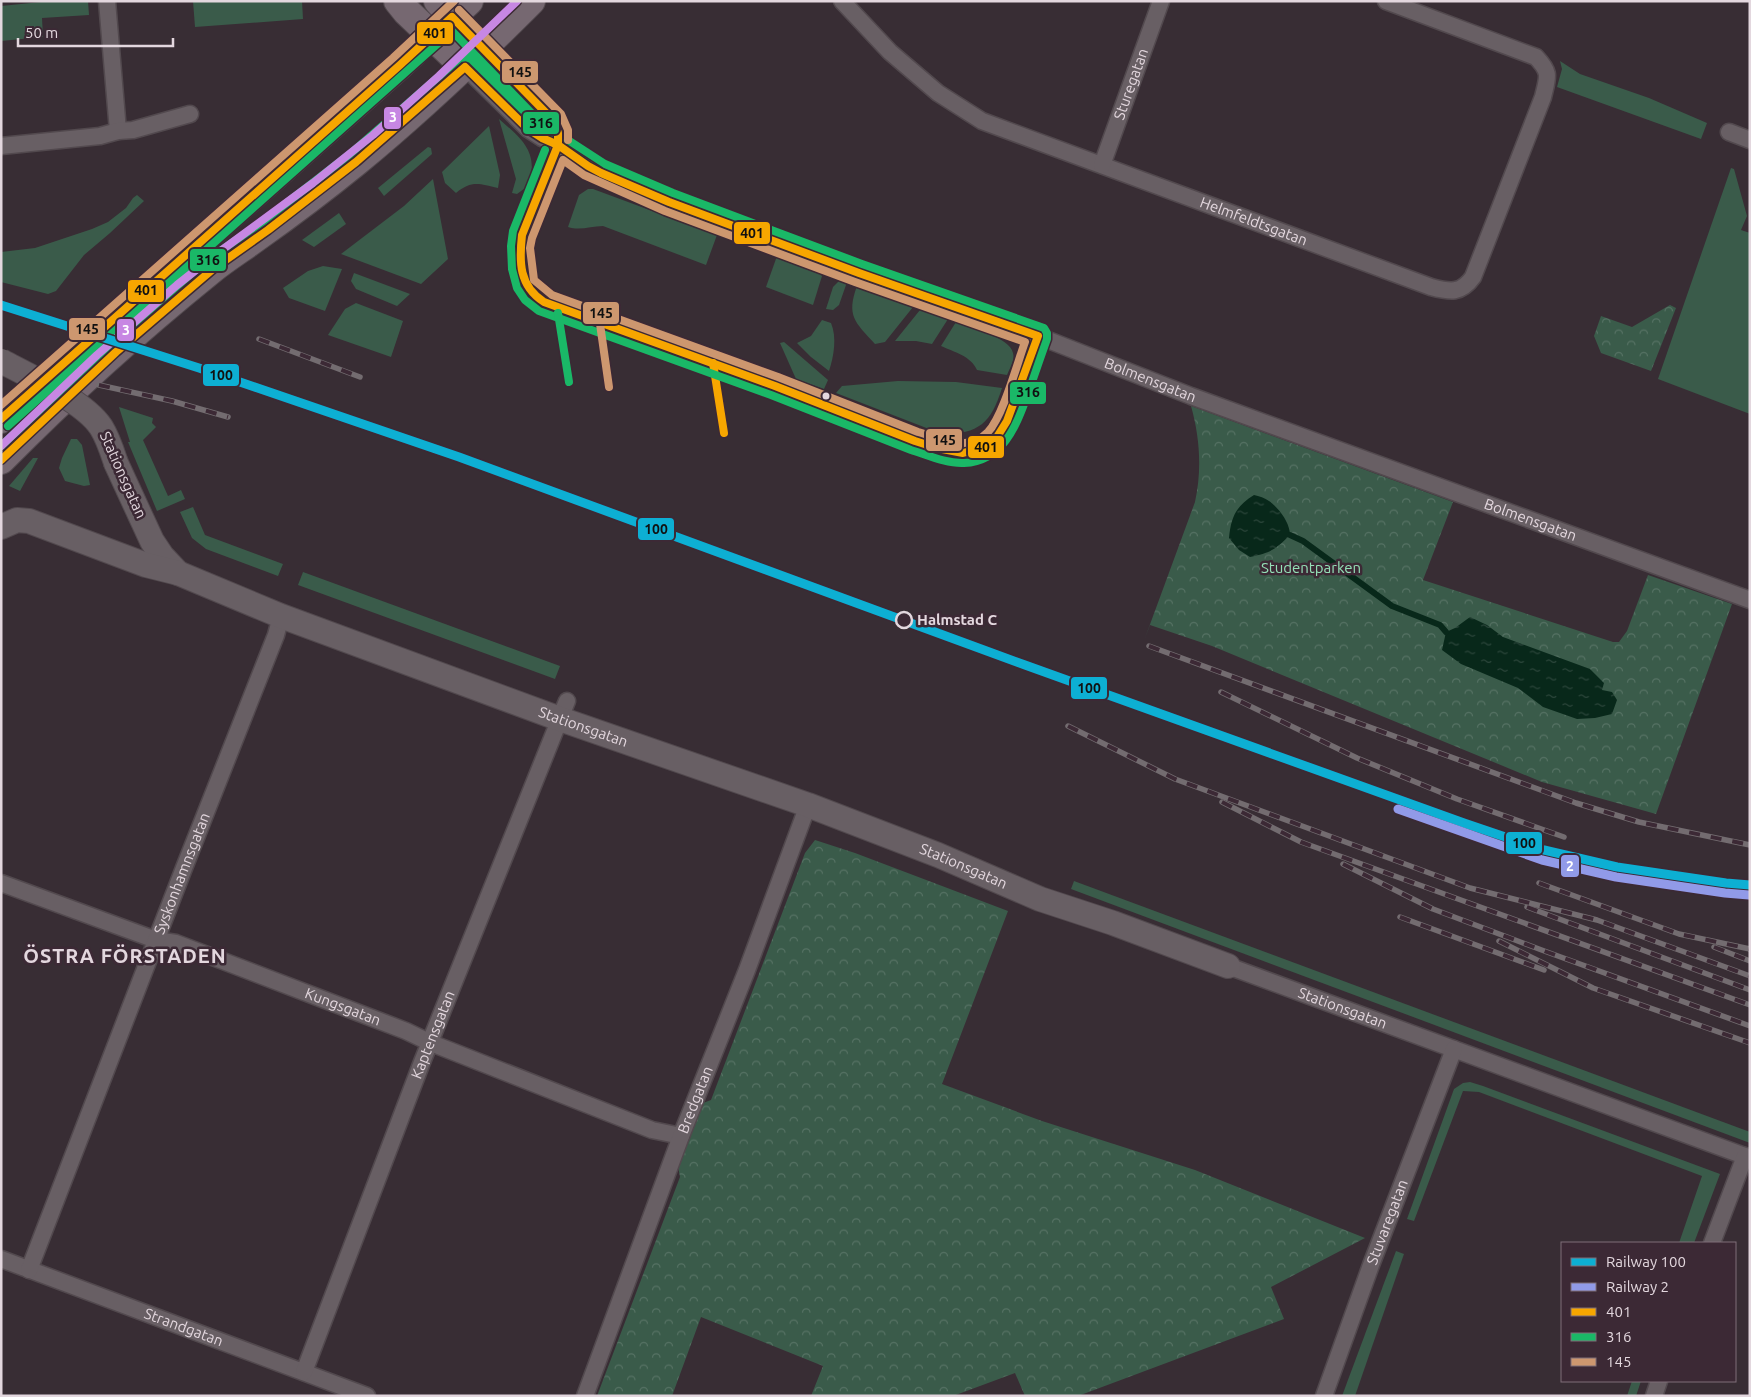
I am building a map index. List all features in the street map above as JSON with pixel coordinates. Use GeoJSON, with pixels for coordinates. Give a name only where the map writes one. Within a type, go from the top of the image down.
{"type":"FeatureCollection","features":[{"type":"Feature","properties":{"kind":"highway"},"geometry":{"type":"LineString","coordinates":[[398,1],[431,36],[474,58]]}},
{"type":"Feature","properties":{"kind":"highway"},"geometry":{"type":"LineString","coordinates":[[1,460],[26,434],[116,352],[212,269],[268,230],[356,162],[474,58],[532,1]]}},
{"type":"Feature","properties":{"kind":"highway"},"geometry":{"type":"LineString","coordinates":[[1,419],[431,36],[453,7]]}},
{"type":"Feature","properties":{"kind":"highway"},"geometry":{"type":"LineString","coordinates":[[453,7],[474,58]]}},
{"type":"Feature","properties":{"kind":"street"},"geometry":{"type":"LineString","coordinates":[[107,1],[118,130]]}},
{"type":"Feature","properties":{"kind":"street","name":"Helmfeldtsgatan"},"geometry":{"type":"LineString","coordinates":[[842,1],[890,52],[938,93],[982,121],[1431,287],[1449,291],[1460,290],[1467,286],[1473,277],[1543,96],[1547,78],[1546,68],[1536,56],[1386,1]]}},
{"type":"Feature","properties":{"kind":"street","name":"Sturegatan"},"geometry":{"type":"LineString","coordinates":[[1102,166],[1161,1]]}},
{"type":"Feature","properties":{"kind":"street"},"geometry":{"type":"LineString","coordinates":[[474,58],[553,120],[558,133],[558,145]]}},
{"type":"Feature","properties":{"kind":"street","name":"Bolmensgatan"},"geometry":{"type":"LineString","coordinates":[[474,58],[528,129],[558,145],[588,166],[669,202],[859,273],[1038,336],[1199,399],[1750,600]]}},
{"type":"Feature","properties":{"kind":"street"},"geometry":{"type":"LineString","coordinates":[[1,146],[100,136],[118,130],[133,130],[190,114]]}},
{"type":"Feature","properties":{"kind":"street"},"geometry":{"type":"LineString","coordinates":[[1729,132],[1750,140]]}},
{"type":"Feature","properties":{"kind":"street","name":"Stationsgatan"},"geometry":{"type":"LineString","coordinates":[[1,361],[72,401],[92,416],[101,426],[152,541],[162,556],[178,572]]}},
{"type":"Feature","properties":{"kind":"street","name":"Stationsgatan"},"geometry":{"type":"LineString","coordinates":[[9,523],[41,525],[146,565],[178,572],[280,616],[564,710],[938,855],[1040,898],[1113,923],[1747,1157]]}},
{"type":"Feature","properties":{"kind":"street","name":"Syskonhamnsgatan"},"geometry":{"type":"LineString","coordinates":[[29,1270],[276,636],[280,616]]}},
{"type":"Feature","properties":{"kind":"street","name":"Kaptensgatan"},"geometry":{"type":"LineString","coordinates":[[304,1372],[422,1062],[564,710]]}},
{"type":"Feature","properties":{"kind":"street","name":"Bredgatan"},"geometry":{"type":"LineString","coordinates":[[585,1396],[681,1136],[757,944],[808,805]]}},
{"type":"Feature","properties":{"kind":"street","name":"Kungsgatan"},"geometry":{"type":"LineString","coordinates":[[1,884],[156,940],[176,943],[397,1028],[652,1130],[681,1136]]}},
{"type":"Feature","properties":{"kind":"street","name":"Stuvaregatan"},"geometry":{"type":"LineString","coordinates":[[1324,1396],[1371,1265],[1454,1049]]}},
{"type":"Feature","properties":{"kind":"street"},"geometry":{"type":"LineString","coordinates":[[1712,1242],[1747,1157]]}},
{"type":"Feature","properties":{"kind":"street","name":"Strandgatan"},"geometry":{"type":"LineString","coordinates":[[1,1259],[366,1396]]}},
{"type":"Feature","properties":{"kind":"street"},"geometry":{"type":"LineString","coordinates":[[1654,1396],[1660,1382]]}},
{"type":"Feature","properties":{"kind":"green space"},"geometry":{"type":"Polygon","coordinates":[[[51,1],[88,1],[89,15],[42,18],[43,37],[1,41],[1,6],[51,1]]]}},
{"type":"Feature","properties":{"kind":"green space"},"geometry":{"type":"Polygon","coordinates":[[[193,1],[302,1],[303,19],[195,27],[193,1]]]}},
{"type":"Feature","properties":{"kind":"green space"},"geometry":{"type":"Polygon","coordinates":[[[1560,61],[1580,74],[1649,98],[1707,123],[1701,139],[1557,87],[1562,69],[1560,61]]]}},
{"type":"Feature","properties":{"kind":"green space"},"geometry":{"type":"Polygon","coordinates":[[[499,119],[515,133],[527,148],[532,164],[528,186],[517,194],[512,193],[516,179],[499,119]]]}},
{"type":"Feature","properties":{"kind":"green space"},"geometry":{"type":"Polygon","coordinates":[[[489,126],[500,175],[498,188],[476,184],[467,186],[456,193],[445,183],[442,172],[489,126]]]}},
{"type":"Feature","properties":{"kind":"green space"},"geometry":{"type":"Polygon","coordinates":[[[428,147],[431,148],[432,154],[384,196],[378,188],[428,147]]]}},
{"type":"Feature","properties":{"kind":"green space"},"geometry":{"type":"Polygon","coordinates":[[[1731,168],[1734,169],[1747,216],[1741,230],[1750,233],[1750,414],[1658,379],[1731,168]]]}},
{"type":"Feature","properties":{"kind":"green space"},"geometry":{"type":"Polygon","coordinates":[[[433,179],[448,259],[421,284],[341,254],[404,206],[433,179]]]}},
{"type":"Feature","properties":{"kind":"green space"},"geometry":{"type":"Polygon","coordinates":[[[588,189],[593,189],[717,235],[706,265],[603,226],[568,227],[579,195],[588,189]]]}},
{"type":"Feature","properties":{"kind":"green space"},"geometry":{"type":"Polygon","coordinates":[[[137,195],[144,201],[84,255],[56,291],[48,294],[1,282],[1,252],[35,248],[92,229],[108,222],[126,208],[137,195]]]}},
{"type":"Feature","properties":{"kind":"green space"},"geometry":{"type":"Polygon","coordinates":[[[339,213],[346,224],[314,247],[302,240],[339,213]]]}},
{"type":"Feature","properties":{"kind":"green space"},"geometry":{"type":"Polygon","coordinates":[[[777,256],[818,271],[822,276],[813,305],[766,287],[777,256]]]}},
{"type":"Feature","properties":{"kind":"green space"},"geometry":{"type":"Polygon","coordinates":[[[323,266],[342,269],[325,311],[289,298],[283,288],[308,271],[323,266]]]}},
{"type":"Feature","properties":{"kind":"green space"},"geometry":{"type":"Polygon","coordinates":[[[354,273],[410,294],[397,306],[356,289],[351,281],[354,273]]]}},
{"type":"Feature","properties":{"kind":"green space"},"geometry":{"type":"Polygon","coordinates":[[[839,281],[846,282],[846,285],[839,305],[833,310],[826,309],[833,287],[839,281]]]}},
{"type":"Feature","properties":{"kind":"green space"},"geometry":{"type":"Polygon","coordinates":[[[857,286],[913,307],[885,342],[875,344],[854,318],[852,305],[857,286]]]}},
{"type":"Feature","properties":{"kind":"green space"},"geometry":{"type":"Polygon","coordinates":[[[356,303],[403,321],[391,357],[328,335],[345,309],[356,303]]]}},
{"type":"Feature","properties":{"kind":"green space"},"geometry":{"type":"Polygon","coordinates":[[[1670,305],[1676,308],[1651,371],[1601,353],[1594,336],[1601,316],[1632,327],[1670,305]]]}},
{"type":"Feature","properties":{"kind":"green space"},"geometry":{"type":"Polygon","coordinates":[[[920,310],[948,319],[932,344],[916,341],[895,341],[920,310]]]}},
{"type":"Feature","properties":{"kind":"green space"},"geometry":{"type":"Polygon","coordinates":[[[822,320],[831,323],[834,334],[833,353],[829,371],[797,343],[811,336],[822,320]]]}},
{"type":"Feature","properties":{"kind":"green space"},"geometry":{"type":"Polygon","coordinates":[[[956,322],[997,338],[1010,347],[1013,358],[1007,375],[977,370],[971,361],[941,346],[956,322]]]}},
{"type":"Feature","properties":{"kind":"green space"},"geometry":{"type":"Polygon","coordinates":[[[784,342],[828,380],[824,389],[796,379],[780,343],[784,342]]]}},
{"type":"Feature","properties":{"kind":"green space"},"geometry":{"type":"Polygon","coordinates":[[[898,381],[956,382],[1002,388],[993,410],[982,424],[965,432],[942,434],[836,393],[842,386],[898,381]]]}},
{"type":"Feature","properties":{"kind":"green space","name":"Studentparken"},"geometry":{"type":"Polygon","coordinates":[[[1191,406],[1453,502],[1423,580],[1613,642],[1619,642],[1627,631],[1648,575],[1732,604],[1656,814],[1542,782],[1212,646],[1150,625],[1145,638],[1195,502],[1199,478],[1199,454],[1191,406]]]}},
{"type":"Feature","properties":{"kind":"green space"},"geometry":{"type":"Polygon","coordinates":[[[119,407],[153,418],[152,423],[156,427],[143,440],[168,496],[181,490],[185,499],[157,511],[128,442],[130,442],[119,407]]]}},
{"type":"Feature","properties":{"kind":"green space"},"geometry":{"type":"Polygon","coordinates":[[[71,439],[77,439],[82,445],[90,485],[84,486],[65,481],[59,468],[71,439]]]}},
{"type":"Feature","properties":{"kind":"green space"},"geometry":{"type":"Polygon","coordinates":[[[33,458],[38,458],[20,491],[9,486],[33,458]]]}},
{"type":"Feature","properties":{"kind":"green space"},"geometry":{"type":"Polygon","coordinates":[[[193,507],[205,535],[283,564],[278,576],[206,549],[192,538],[180,512],[193,507]]]}},
{"type":"Feature","properties":{"kind":"green space"},"geometry":{"type":"Polygon","coordinates":[[[303,572],[560,666],[555,679],[298,585],[303,572]]]}},
{"type":"Feature","properties":{"kind":"green space"},"geometry":{"type":"Polygon","coordinates":[[[815,840],[855,853],[1008,911],[942,1084],[1042,1121],[1195,1170],[1365,1238],[1271,1287],[1284,1319],[1078,1396],[1025,1396],[1015,1373],[953,1396],[811,1396],[823,1366],[701,1317],[672,1396],[597,1396],[680,1177],[678,1166],[703,1103],[711,1100],[805,853],[815,840]]]}},
{"type":"Feature","properties":{"kind":"green space"},"geometry":{"type":"Polygon","coordinates":[[[1074,881],[1750,1132],[1750,1143],[1071,889],[1074,881]]]}},
{"type":"Feature","properties":{"kind":"green space"},"geometry":{"type":"Polygon","coordinates":[[[1470,1082],[1483,1086],[1720,1174],[1694,1242],[1679,1242],[1702,1176],[1479,1092],[1463,1091],[1414,1221],[1407,1219],[1454,1089],[1463,1083],[1470,1082]]]}},
{"type":"Feature","properties":{"kind":"green space"},"geometry":{"type":"Polygon","coordinates":[[[1396,1251],[1404,1254],[1355,1396],[1342,1396],[1396,1251]]]}},
{"type":"Feature","properties":{"kind":"green space"},"geometry":{"type":"Polygon","coordinates":[[[1632,1382],[1641,1382],[1636,1396],[1627,1396],[1632,1382]]]}},
{"type":"Feature","properties":{"kind":"water"},"geometry":{"type":"Polygon","coordinates":[[[1254,495],[1266,499],[1273,504],[1286,521],[1290,535],[1272,550],[1250,557],[1239,550],[1229,538],[1235,513],[1243,503],[1254,495]]]}},
{"type":"Feature","properties":{"kind":"water"},"geometry":{"type":"Polygon","coordinates":[[[1470,617],[1487,625],[1503,637],[1590,669],[1604,683],[1602,690],[1612,692],[1617,700],[1612,714],[1595,718],[1577,719],[1543,707],[1518,688],[1461,664],[1442,650],[1446,632],[1470,617]]]}},
{"type":"Feature","properties":{"kind":"waterway"},"geometry":{"type":"LineString","coordinates":[[1290,535],[1303,541],[1392,606],[1440,625],[1446,632]]}},
{"type":"Feature","properties":{"kind":"railway"},"geometry":{"type":"LineString","coordinates":[[259,339],[360,377]]}},
{"type":"Feature","properties":{"kind":"railway"},"geometry":{"type":"LineString","coordinates":[[99,385],[172,401],[228,417]]}},
{"type":"Feature","properties":{"kind":"railway"},"geometry":{"type":"LineString","coordinates":[[1149,646],[1576,803],[1639,822],[1750,845]]}},
{"type":"Feature","properties":{"kind":"railway"},"geometry":{"type":"LineString","coordinates":[[1221,692],[1357,758],[1457,799],[1564,837]]}},
{"type":"Feature","properties":{"kind":"railway"},"geometry":{"type":"LineString","coordinates":[[1068,726],[1175,779],[1470,888],[1597,920],[1750,976]]}},
{"type":"Feature","properties":{"kind":"railway"},"geometry":{"type":"LineString","coordinates":[[1222,802],[1301,842],[1750,1005]]}},
{"type":"Feature","properties":{"kind":"railway"},"geometry":{"type":"LineString","coordinates":[[1343,864],[1433,909],[1750,1026]]}},
{"type":"Feature","properties":{"kind":"railway"},"geometry":{"type":"LineString","coordinates":[[1539,883],[1679,934],[1750,949]]}},
{"type":"Feature","properties":{"kind":"railway"},"geometry":{"type":"LineString","coordinates":[[1527,907],[1750,990]]}},
{"type":"Feature","properties":{"kind":"railway"},"geometry":{"type":"LineString","coordinates":[[1400,917],[1544,970]]}},
{"type":"Feature","properties":{"kind":"railway"},"geometry":{"type":"LineString","coordinates":[[1499,941],[1593,988],[1750,1043]]}},
{"type":"Feature","properties":{"kind":"railway"},"geometry":{"type":"LineString","coordinates":[[1714,947],[1750,961]]}},
{"type":"Feature","properties":{"kind":"rail line","name":"100"},"geometry":{"type":"LineString","coordinates":[[1,305],[199,368],[459,457],[1025,665],[1544,850],[1617,867],[1750,885]]}},
{"type":"Feature","properties":{"kind":"rail line","name":"2"},"geometry":{"type":"LineString","coordinates":[[1398,809],[1542,860],[1616,877],[1749,895]]}},
{"type":"Feature","properties":{"kind":"transit line","name":"145"},"geometry":{"type":"LineString","coordinates":[[1,405],[393,58],[454,1]]}},
{"type":"Feature","properties":{"kind":"transit line","name":"3"},"geometry":{"type":"LineString","coordinates":[[1,446],[97,355],[177,285],[313,183],[373,135],[439,76],[517,1]]}},
{"type":"Feature","properties":{"kind":"transit line","name":"145"},"geometry":{"type":"LineString","coordinates":[[459,10],[561,114],[568,130],[568,140]]}},
{"type":"Feature","properties":{"kind":"transit line","name":"401"},"geometry":{"type":"LineString","coordinates":[[1,419],[452,17],[553,120],[558,133],[558,145]]}},
{"type":"Feature","properties":{"kind":"transit line","name":"316"},"geometry":{"type":"LineString","coordinates":[[1,446],[109,345],[206,261],[262,222],[350,154],[460,58],[466,57],[471,59],[534,121],[546,128],[452,31],[8,426]]}},
{"type":"Feature","properties":{"kind":"transit line","name":"401"},"geometry":{"type":"LineString","coordinates":[[1,460],[116,352],[213,269],[268,230],[356,162],[465,67],[528,129],[558,145]]}},
{"type":"Feature","properties":{"kind":"transit line","name":"316"},"geometry":{"type":"LineString","coordinates":[[545,150],[513,231],[511,246],[512,269],[517,288],[525,300],[539,311],[771,395],[944,461],[957,463],[978,461],[999,448],[1007,438],[1020,415],[1047,339],[1047,333],[1044,328],[862,264],[673,193],[605,164],[568,140]]}},
{"type":"Feature","properties":{"kind":"transit line","name":"401"},"geometry":{"type":"LineString","coordinates":[[558,145],[601,173],[669,202],[859,273],[1038,336],[1007,421],[997,437],[986,447],[963,453],[937,448],[775,386],[544,302],[536,296],[525,281],[522,273],[521,245],[522,235],[558,145]]}},
{"type":"Feature","properties":{"kind":"transit line","name":"145"},"geometry":{"type":"LineString","coordinates":[[563,160],[584,175],[665,211],[855,282],[1025,342],[1014,376],[994,424],[983,436],[971,442],[958,443],[941,439],[918,432],[778,377],[552,295],[534,280],[530,248],[532,238],[563,160]]}},
{"type":"Feature","properties":{"kind":"transit line","name":"316"},"geometry":{"type":"LineString","coordinates":[[558,313],[569,382]]}},
{"type":"Feature","properties":{"kind":"transit line","name":"145"},"geometry":{"type":"LineString","coordinates":[[599,317],[609,387]]}},
{"type":"Feature","properties":{"kind":"transit line","name":"401"},"geometry":{"type":"LineString","coordinates":[[713,363],[724,433]]}},
{"type":"Feature","properties":{"kind":"place","name":"Halmstad C"},"geometry":{"type":"Point","coordinates":[904,620]}},
{"type":"Feature","properties":{"kind":"district","name":"ÖSTRA FÖRSTADEN"},"geometry":{"type":"Point","coordinates":[125,956]}}]}
